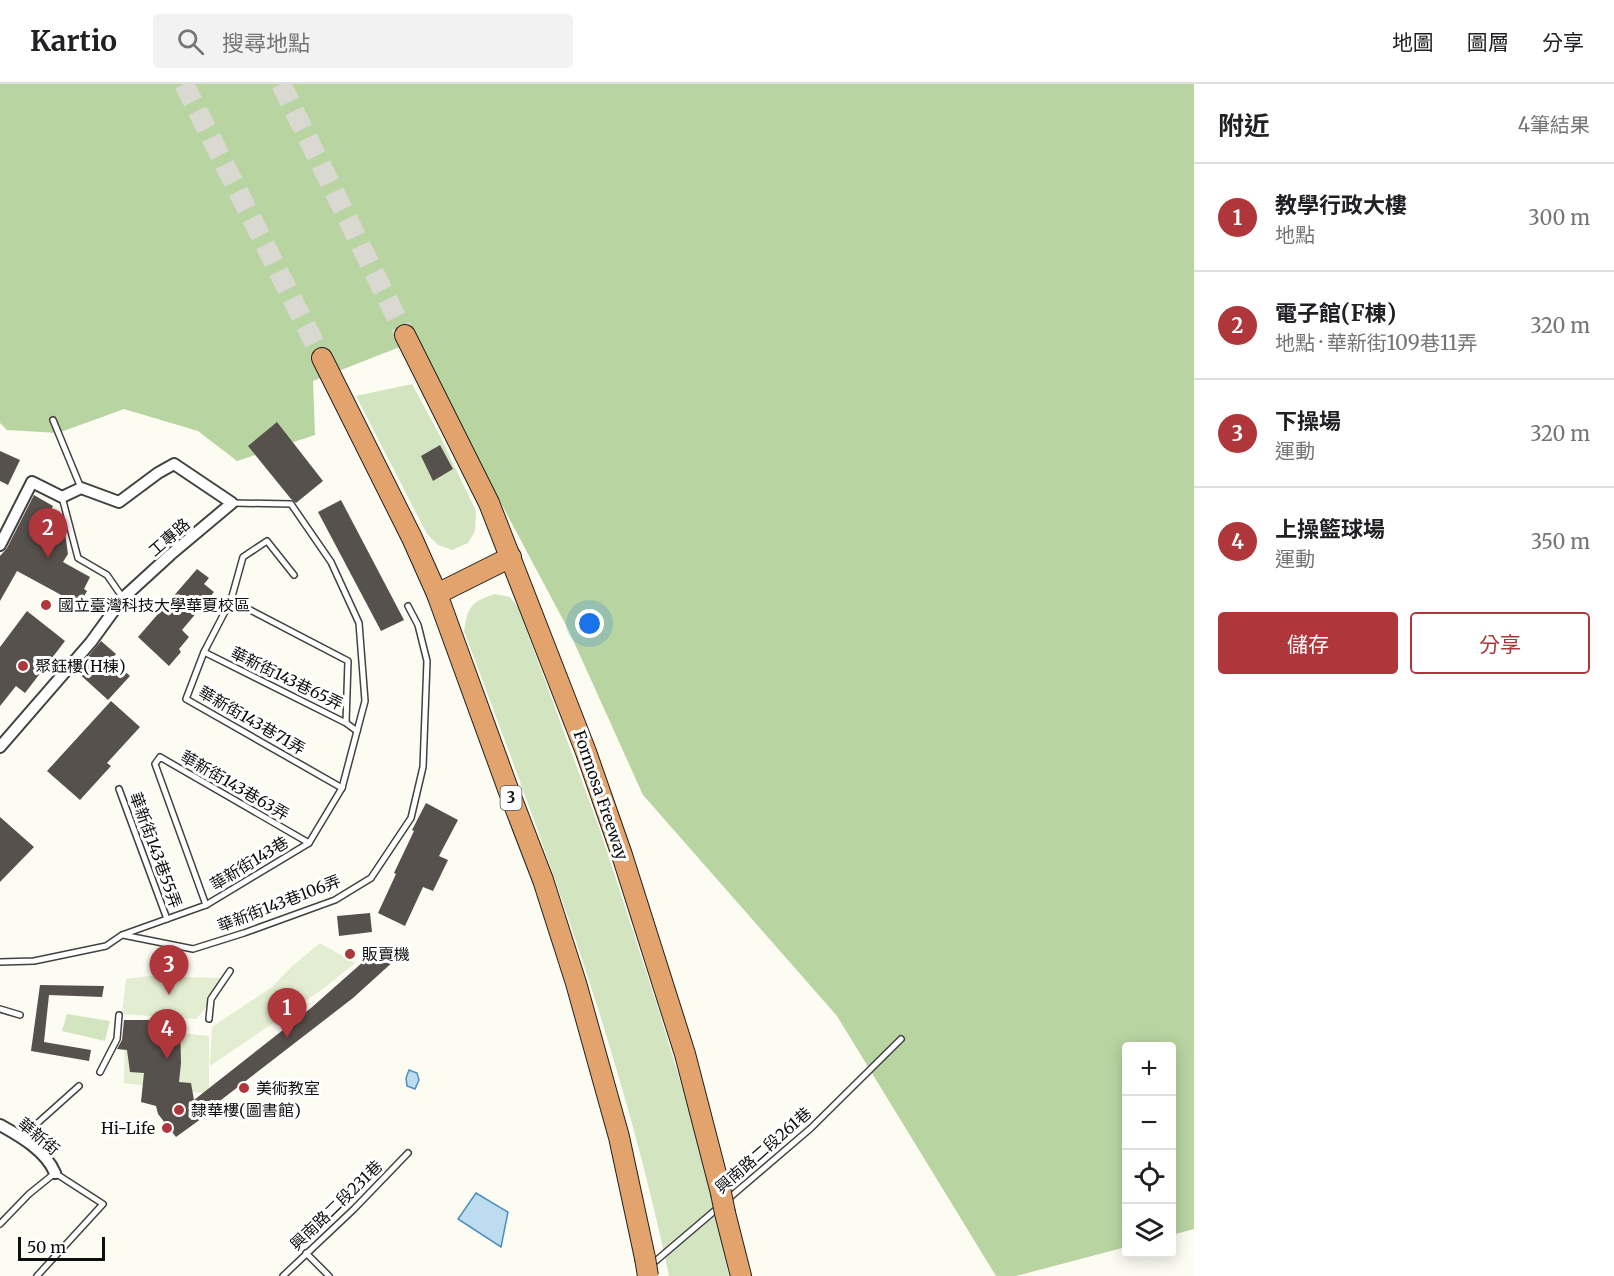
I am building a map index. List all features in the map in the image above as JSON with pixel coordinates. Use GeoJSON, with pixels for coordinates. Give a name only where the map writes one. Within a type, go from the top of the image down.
{"type":"FeatureCollection","features":[{"type":"Feature","properties":{"kind":"highway","name":"Formosa Freeway"},"geometry":{"type":"LineString","coordinates":[[405,335],[489,503],[578,730],[622,855],[685,1054],[741,1276]]}},
{"type":"Feature","properties":{"kind":"highway","name":"3"},"geometry":{"type":"LineString","coordinates":[[322,358],[412,538],[437,594],[543,880],[576,983],[619,1137],[644,1270]]}},
{"type":"Feature","properties":{"kind":"highway"},"geometry":{"type":"LineString","coordinates":[[437,594],[511,556]]}},
{"type":"Feature","properties":{"kind":"street"},"geometry":{"type":"LineString","coordinates":[[0,545],[32,482],[62,497],[81,488],[119,502],[174,464],[232,503]]}},
{"type":"Feature","properties":{"kind":"street","name":"工專路"},"geometry":{"type":"LineString","coordinates":[[0,747],[91,642],[123,598],[232,503]]}},
{"type":"Feature","properties":{"kind":"street","name":"華新街"},"geometry":{"type":"LineString","coordinates":[[0,1125],[22,1137],[51,1162],[56,1173]]}},
{"type":"Feature","properties":{"kind":"lane"},"geometry":{"type":"LineString","coordinates":[[53,420],[81,488]]}},
{"type":"Feature","properties":{"kind":"lane"},"geometry":{"type":"LineString","coordinates":[[62,497],[78,558],[106,575],[123,598]]}},
{"type":"Feature","properties":{"kind":"lane","name":"華新街143巷"},"geometry":{"type":"LineString","coordinates":[[0,962],[34,961],[105,946],[122,935],[206,905],[309,843],[342,788],[365,701],[359,624],[331,562],[291,504],[232,503]]}},
{"type":"Feature","properties":{"kind":"lane","name":"華新街143巷71弄"},"geometry":{"type":"LineString","coordinates":[[294,575],[267,541],[243,557],[231,600],[204,652],[186,699],[342,788]]}},
{"type":"Feature","properties":{"kind":"lane"},"geometry":{"type":"LineString","coordinates":[[231,600],[348,661],[346,723]]}},
{"type":"Feature","properties":{"kind":"lane","name":"華新街143巷106弄"},"geometry":{"type":"LineString","coordinates":[[122,935],[193,949],[335,900],[371,878],[411,818],[423,766],[427,662],[418,625],[408,606]]}},
{"type":"Feature","properties":{"kind":"lane","name":"華新街143巷65弄"},"geometry":{"type":"LineString","coordinates":[[204,652],[346,723],[357,731]]}},
{"type":"Feature","properties":{"kind":"lane","name":"華新街143巷63弄"},"geometry":{"type":"LineString","coordinates":[[206,905],[155,764],[160,757],[309,843]]}},
{"type":"Feature","properties":{"kind":"lane","name":"華新街143巷55弄"},"geometry":{"type":"LineString","coordinates":[[119,789],[167,920]]}},
{"type":"Feature","properties":{"kind":"lane"},"geometry":{"type":"LineString","coordinates":[[209,1020],[212,999],[230,971]]}},
{"type":"Feature","properties":{"kind":"lane"},"geometry":{"type":"LineString","coordinates":[[0,1009],[20,1015]]}},
{"type":"Feature","properties":{"kind":"lane"},"geometry":{"type":"LineString","coordinates":[[100,1072],[117,1039],[119,1015]]}},
{"type":"Feature","properties":{"kind":"lane","name":"興南路二段261巷"},"geometry":{"type":"LineString","coordinates":[[644,1270],[811,1128],[901,1039]]}},
{"type":"Feature","properties":{"kind":"lane"},"geometry":{"type":"LineString","coordinates":[[22,1137],[80,1086]]}},
{"type":"Feature","properties":{"kind":"lane","name":"興南路二段231巷"},"geometry":{"type":"LineString","coordinates":[[283,1276],[354,1209],[408,1153]]}},
{"type":"Feature","properties":{"kind":"lane"},"geometry":{"type":"LineString","coordinates":[[0,1224],[29,1194],[56,1173],[104,1204],[37,1276]]}},
{"type":"Feature","properties":{"kind":"lane"},"geometry":{"type":"LineString","coordinates":[[306,1253],[329,1276]]}},
{"type":"Feature","properties":{"kind":"green space"},"geometry":{"type":"Polygon","coordinates":[[[0,84],[1194,84],[1194,1229],[1176,1234],[1176,1042],[1122,1042],[1122,1248],[1016,1276],[996,1276],[837,1016],[643,795],[569,631],[415,341],[313,381],[315,435],[237,461],[198,431],[124,409],[58,433],[7,430],[0,423],[0,84]]]}},
{"type":"Feature","properties":{"kind":"green space"},"geometry":{"type":"Polygon","coordinates":[[[412,384],[476,511],[475,531],[468,543],[452,550],[438,545],[427,534],[356,396],[412,384]]]}},
{"type":"Feature","properties":{"kind":"green space"},"geometry":{"type":"Polygon","coordinates":[[[495,594],[510,597],[518,607],[600,830],[700,1147],[729,1276],[669,1276],[629,1112],[605,1030],[523,790],[464,631],[472,606],[495,594]]]}},
{"type":"Feature","properties":{"kind":"green space"},"geometry":{"type":"Polygon","coordinates":[[[320,943],[355,963],[323,989],[210,1066],[212,1027],[272,987],[292,966],[320,943]]]}},
{"type":"Feature","properties":{"kind":"green space"},"geometry":{"type":"Polygon","coordinates":[[[149,976],[223,978],[208,1005],[196,1019],[122,1014],[126,979],[149,976]]]}},
{"type":"Feature","properties":{"kind":"green space"},"geometry":{"type":"Polygon","coordinates":[[[67,1014],[110,1021],[105,1041],[62,1031],[67,1014]]]}},
{"type":"Feature","properties":{"kind":"green space"},"geometry":{"type":"Polygon","coordinates":[[[125,1027],[209,1036],[209,1094],[124,1083],[125,1027]]]}},
{"type":"Feature","properties":{"kind":"water"},"geometry":{"type":"Polygon","coordinates":[[[409,1070],[417,1073],[419,1080],[415,1089],[407,1086],[406,1078],[409,1070]]]}},
{"type":"Feature","properties":{"kind":"water"},"geometry":{"type":"Polygon","coordinates":[[[476,1193],[508,1212],[501,1247],[458,1219],[476,1193]]]}},
{"type":"Feature","properties":{"kind":"building"},"geometry":{"type":"Polygon","coordinates":[[[277,422],[323,481],[296,503],[248,446],[277,422]]]}},
{"type":"Feature","properties":{"kind":"building"},"geometry":{"type":"Polygon","coordinates":[[[440,445],[453,469],[433,481],[421,456],[440,445]]]}},
{"type":"Feature","properties":{"kind":"building"},"geometry":{"type":"Polygon","coordinates":[[[0,451],[20,460],[8,485],[0,481],[0,451]]]}},
{"type":"Feature","properties":{"kind":"building"},"geometry":{"type":"Polygon","coordinates":[[[34,495],[53,506],[50,512],[61,518],[58,522],[64,526],[68,554],[63,562],[90,577],[84,589],[87,591],[82,600],[78,598],[76,603],[17,571],[0,601],[0,556],[7,548],[34,495]]]}},
{"type":"Feature","properties":{"kind":"building"},"geometry":{"type":"Polygon","coordinates":[[[341,500],[404,620],[381,631],[318,512],[341,500]]]}},
{"type":"Feature","properties":{"kind":"building"},"geometry":{"type":"Polygon","coordinates":[[[197,569],[209,578],[204,584],[214,592],[182,630],[189,637],[179,649],[181,652],[169,666],[138,637],[197,569]]]}},
{"type":"Feature","properties":{"kind":"building","name":"聚鈺樓(H棟)"},"geometry":{"type":"Polygon","coordinates":[[[27,611],[65,641],[25,693],[16,686],[0,706],[0,647],[27,611]]]}},
{"type":"Feature","properties":{"kind":"building"},"geometry":{"type":"Polygon","coordinates":[[[101,641],[116,654],[111,659],[130,676],[108,700],[76,671],[101,641]]]}},
{"type":"Feature","properties":{"kind":"building"},"geometry":{"type":"Polygon","coordinates":[[[111,701],[140,727],[107,763],[111,766],[80,800],[47,771],[111,701]]]}},
{"type":"Feature","properties":{"kind":"building"},"geometry":{"type":"Polygon","coordinates":[[[426,803],[458,820],[439,856],[448,860],[433,891],[423,887],[405,926],[378,913],[414,831],[412,830],[426,803]]]}},
{"type":"Feature","properties":{"kind":"building"},"geometry":{"type":"Polygon","coordinates":[[[0,817],[34,847],[0,882],[0,817]]]}},
{"type":"Feature","properties":{"kind":"building"},"geometry":{"type":"Polygon","coordinates":[[[370,913],[372,932],[339,936],[337,916],[370,913]]]}},
{"type":"Feature","properties":{"kind":"building"},"geometry":{"type":"Polygon","coordinates":[[[381,946],[395,960],[353,998],[176,1137],[158,1114],[156,1106],[141,1102],[144,1073],[130,1072],[127,1050],[117,1049],[122,1040],[124,1020],[180,1020],[179,1082],[191,1083],[194,1100],[311,1008],[381,946]]]}},
{"type":"Feature","properties":{"kind":"building"},"geometry":{"type":"Polygon","coordinates":[[[40,985],[104,986],[102,997],[49,995],[44,1042],[91,1050],[89,1061],[31,1051],[40,985]]]}},
{"type":"Feature","properties":{"kind":"tunnel"},"geometry":{"type":"LineString","coordinates":[[184,84],[322,358]]}},
{"type":"Feature","properties":{"kind":"tunnel"},"geometry":{"type":"LineString","coordinates":[[281,84],[405,335]]}},
{"type":"Feature","properties":{"kind":"place","name":"電子館(F棟)"},"geometry":{"type":"Point","coordinates":[48,558]}},
{"type":"Feature","properties":{"kind":"place","name":"國立臺灣科技大學華夏校區"},"geometry":{"type":"Point","coordinates":[46,605]}},
{"type":"Feature","properties":{"kind":"place","name":"聚鈺樓(H棟)"},"geometry":{"type":"Point","coordinates":[23,666]}},
{"type":"Feature","properties":{"kind":"place","name":"販賣機"},"geometry":{"type":"Point","coordinates":[350,954]}},
{"type":"Feature","properties":{"kind":"place","name":"下操場"},"geometry":{"type":"Point","coordinates":[169,995]}},
{"type":"Feature","properties":{"kind":"place","name":"教學行政大樓"},"geometry":{"type":"Point","coordinates":[287,1038]}},
{"type":"Feature","properties":{"kind":"place","name":"上操籃球場"},"geometry":{"type":"Point","coordinates":[167,1059]}},
{"type":"Feature","properties":{"kind":"place","name":"美術教室"},"geometry":{"type":"Point","coordinates":[244,1088]}},
{"type":"Feature","properties":{"kind":"place","name":"隸華樓(圖書館)"},"geometry":{"type":"Point","coordinates":[179,1110]}},
{"type":"Feature","properties":{"kind":"place","name":"Hi-Life"},"geometry":{"type":"Point","coordinates":[167,1128]}}]}
